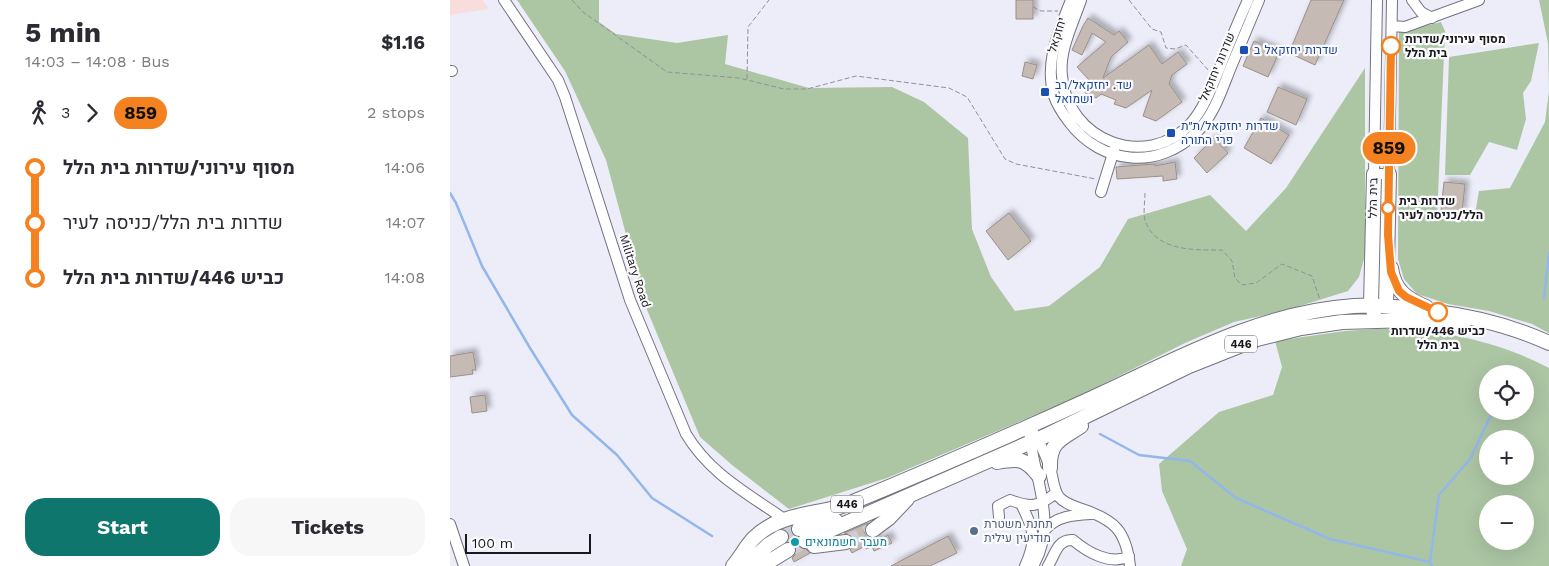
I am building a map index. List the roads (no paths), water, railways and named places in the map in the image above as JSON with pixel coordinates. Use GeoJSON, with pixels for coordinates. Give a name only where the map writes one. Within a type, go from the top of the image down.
{"type":"FeatureCollection","features":[{"type":"Feature","properties":{"kind":"main road","name":"בית הלל"},"geometry":{"type":"LineString","coordinates":[[1371,306],[1374,174]]}},
{"type":"Feature","properties":{"kind":"main road","name":"בית הלל"},"geometry":{"type":"LineString","coordinates":[[1386,306],[1389,174]]}},
{"type":"Feature","properties":{"kind":"main road"},"geometry":{"type":"LineString","coordinates":[[1388,235],[1391,272],[1399,291],[1415,302],[1439,312]]}},
{"type":"Feature","properties":{"kind":"main road"},"geometry":{"type":"LineString","coordinates":[[1329,309],[1352,302],[1362,294],[1372,262]]}},
{"type":"Feature","properties":{"kind":"main road"},"geometry":{"type":"LineString","coordinates":[[1371,306],[1378,320]]}},
{"type":"Feature","properties":{"kind":"main road","name":"446"},"geometry":{"type":"LineString","coordinates":[[733,566],[753,539],[762,531],[784,520],[853,502],[1029,427],[1225,338],[1269,323],[1329,309],[1386,306],[1468,316],[1517,329],[1549,343]]}},
{"type":"Feature","properties":{"kind":"main road"},"geometry":{"type":"LineString","coordinates":[[1378,320],[1386,306]]}},
{"type":"Feature","properties":{"kind":"main road","name":"446"},"geometry":{"type":"LineString","coordinates":[[806,540],[915,494],[1034,440],[1209,357],[1264,337],[1320,324],[1411,320],[1463,325],[1496,331],[1549,351]]}},
{"type":"Feature","properties":{"kind":"main road"},"geometry":{"type":"LineString","coordinates":[[974,466],[1013,459],[1023,460],[1044,472],[1052,450],[1058,441],[1135,391]]}},
{"type":"Feature","properties":{"kind":"main road","name":"446"},"geometry":{"type":"LineString","coordinates":[[806,540],[836,521],[915,494]]}},
{"type":"Feature","properties":{"kind":"main road","name":"446"},"geometry":{"type":"LineString","coordinates":[[873,530],[890,518],[915,494]]}},
{"type":"Feature","properties":{"kind":"main road"},"geometry":{"type":"LineString","coordinates":[[806,540],[846,542]]}},
{"type":"Feature","properties":{"kind":"main road"},"geometry":{"type":"LineString","coordinates":[[746,566],[768,545],[786,547]]}},
{"type":"Feature","properties":{"kind":"main road"},"geometry":{"type":"LineString","coordinates":[[750,566],[786,547]]}},
{"type":"Feature","properties":{"kind":"main road"},"geometry":{"type":"LineString","coordinates":[[762,566],[786,547]]}},
{"type":"Feature","properties":{"kind":"main road"},"geometry":{"type":"LineString","coordinates":[[774,566],[786,547]]}},
{"type":"Feature","properties":{"kind":"street","name":"Military Road"},"geometry":{"type":"LineString","coordinates":[[504,0],[554,74],[565,97],[630,300],[686,434],[693,446],[717,473],[784,520]]}},
{"type":"Feature","properties":{"kind":"street","name":"שדרות יחזקאל"},"geometry":{"type":"LineString","coordinates":[[1071,0],[1052,50],[1051,78],[1054,96],[1061,112],[1080,136],[1093,145],[1114,149],[1136,158],[1150,158],[1176,149],[1199,130],[1217,104],[1252,2]]}},
{"type":"Feature","properties":{"kind":"street","name":"יחזקאל"},"geometry":{"type":"LineString","coordinates":[[1082,0],[1063,51],[1062,77],[1064,92],[1070,106],[1088,128],[1114,149]]}},
{"type":"Feature","properties":{"kind":"street","name":"בית הלל"},"geometry":{"type":"LineString","coordinates":[[1374,174],[1377,0]]}},
{"type":"Feature","properties":{"kind":"street","name":"בית הלל"},"geometry":{"type":"LineString","coordinates":[[1389,174],[1392,0]]}},
{"type":"Feature","properties":{"kind":"street"},"geometry":{"type":"LineString","coordinates":[[1412,0],[1421,12],[1432,18]]}},
{"type":"Feature","properties":{"kind":"street"},"geometry":{"type":"LineString","coordinates":[[1392,26],[1405,27],[1479,0]]}},
{"type":"Feature","properties":{"kind":"street","name":"שדרות יחזקאל"},"geometry":{"type":"LineString","coordinates":[[1114,149],[1149,147],[1171,139],[1191,123],[1201,110],[1252,2]]}},
{"type":"Feature","properties":{"kind":"street"},"geometry":{"type":"LineString","coordinates":[[1101,192],[1114,149]]}},
{"type":"Feature","properties":{"kind":"street"},"geometry":{"type":"LineString","coordinates":[[1374,174],[1389,174]]}},
{"type":"Feature","properties":{"kind":"street"},"geometry":{"type":"LineString","coordinates":[[1029,427],[1044,472],[1056,493],[1072,506],[1097,514],[1111,522],[1118,529],[1126,544],[1129,561],[1108,566],[1073,540],[1068,540],[1058,545],[1048,566],[1055,566]]}},
{"type":"Feature","properties":{"kind":"street"},"geometry":{"type":"LineString","coordinates":[[1041,566],[1044,534],[1044,472]]}},
{"type":"Feature","properties":{"kind":"street"},"geometry":{"type":"LineString","coordinates":[[1000,517],[998,506],[1010,500],[1033,506],[1044,502],[1056,493]]}},
{"type":"Feature","properties":{"kind":"street"},"geometry":{"type":"LineString","coordinates":[[1020,504],[1030,521],[1033,535],[1032,551],[1025,566]]}},
{"type":"Feature","properties":{"kind":"street"},"geometry":{"type":"LineString","coordinates":[[1033,566],[1044,534],[1052,522],[1068,516],[1097,514]]}},
{"type":"Feature","properties":{"kind":"street"},"geometry":{"type":"LineString","coordinates":[[450,524],[464,566]]}},
{"type":"Feature","properties":{"kind":"waterway"},"geometry":{"type":"LineString","coordinates":[[450,193],[482,266],[572,415],[617,455],[652,498],[712,536]]}},
{"type":"Feature","properties":{"kind":"waterway"},"geometry":{"type":"LineString","coordinates":[[1544,298],[1549,253]]}},
{"type":"Feature","properties":{"kind":"waterway"},"geometry":{"type":"LineString","coordinates":[[1432,566],[1430,562],[1439,495],[1470,459],[1489,420]]}},
{"type":"Feature","properties":{"kind":"waterway"},"geometry":{"type":"LineString","coordinates":[[1100,434],[1139,455],[1190,461],[1236,498],[1330,539],[1430,562]]}},
{"type":"Feature","properties":{"kind":"tunnel"},"geometry":{"type":"LineString","coordinates":[[781,537],[799,529]]}},
{"type":"Feature","properties":{"kind":"tunnel"},"geometry":{"type":"LineString","coordinates":[[846,542],[873,530]]}},
{"type":"Feature","properties":{"kind":"tunnel"},"geometry":{"type":"LineString","coordinates":[[788,550],[805,541]]}},
{"type":"Feature","properties":{"kind":"place","name":"מסוף עירוני/שדרות בית הלל"},"geometry":{"type":"Point","coordinates":[1391,46]}},
{"type":"Feature","properties":{"kind":"place","name":"שדרות יחזקאל ב"},"geometry":{"type":"Point","coordinates":[1244,50]}},
{"type":"Feature","properties":{"kind":"place","name":"שד. יחזקאל/רב ושמואל"},"geometry":{"type":"Point","coordinates":[1045,92]}},
{"type":"Feature","properties":{"kind":"place","name":"שדרות יחזקאל/ת״ת פרי התורה"},"geometry":{"type":"Point","coordinates":[1171,133]}},
{"type":"Feature","properties":{"kind":"place","name":"שדרות בית הלל/כניסה לעיר"},"geometry":{"type":"Point","coordinates":[1388,208]}},
{"type":"Feature","properties":{"kind":"place","name":"כביש 446/שדרות בית הלל"},"geometry":{"type":"Point","coordinates":[1438,312]}},
{"type":"Feature","properties":{"kind":"place","name":"תחנת משטרת מודיעין עילית"},"geometry":{"type":"Point","coordinates":[974,531]}},
{"type":"Feature","properties":{"kind":"place","name":"מעבר חשמונאים"},"geometry":{"type":"Point","coordinates":[795,542]}}]}
